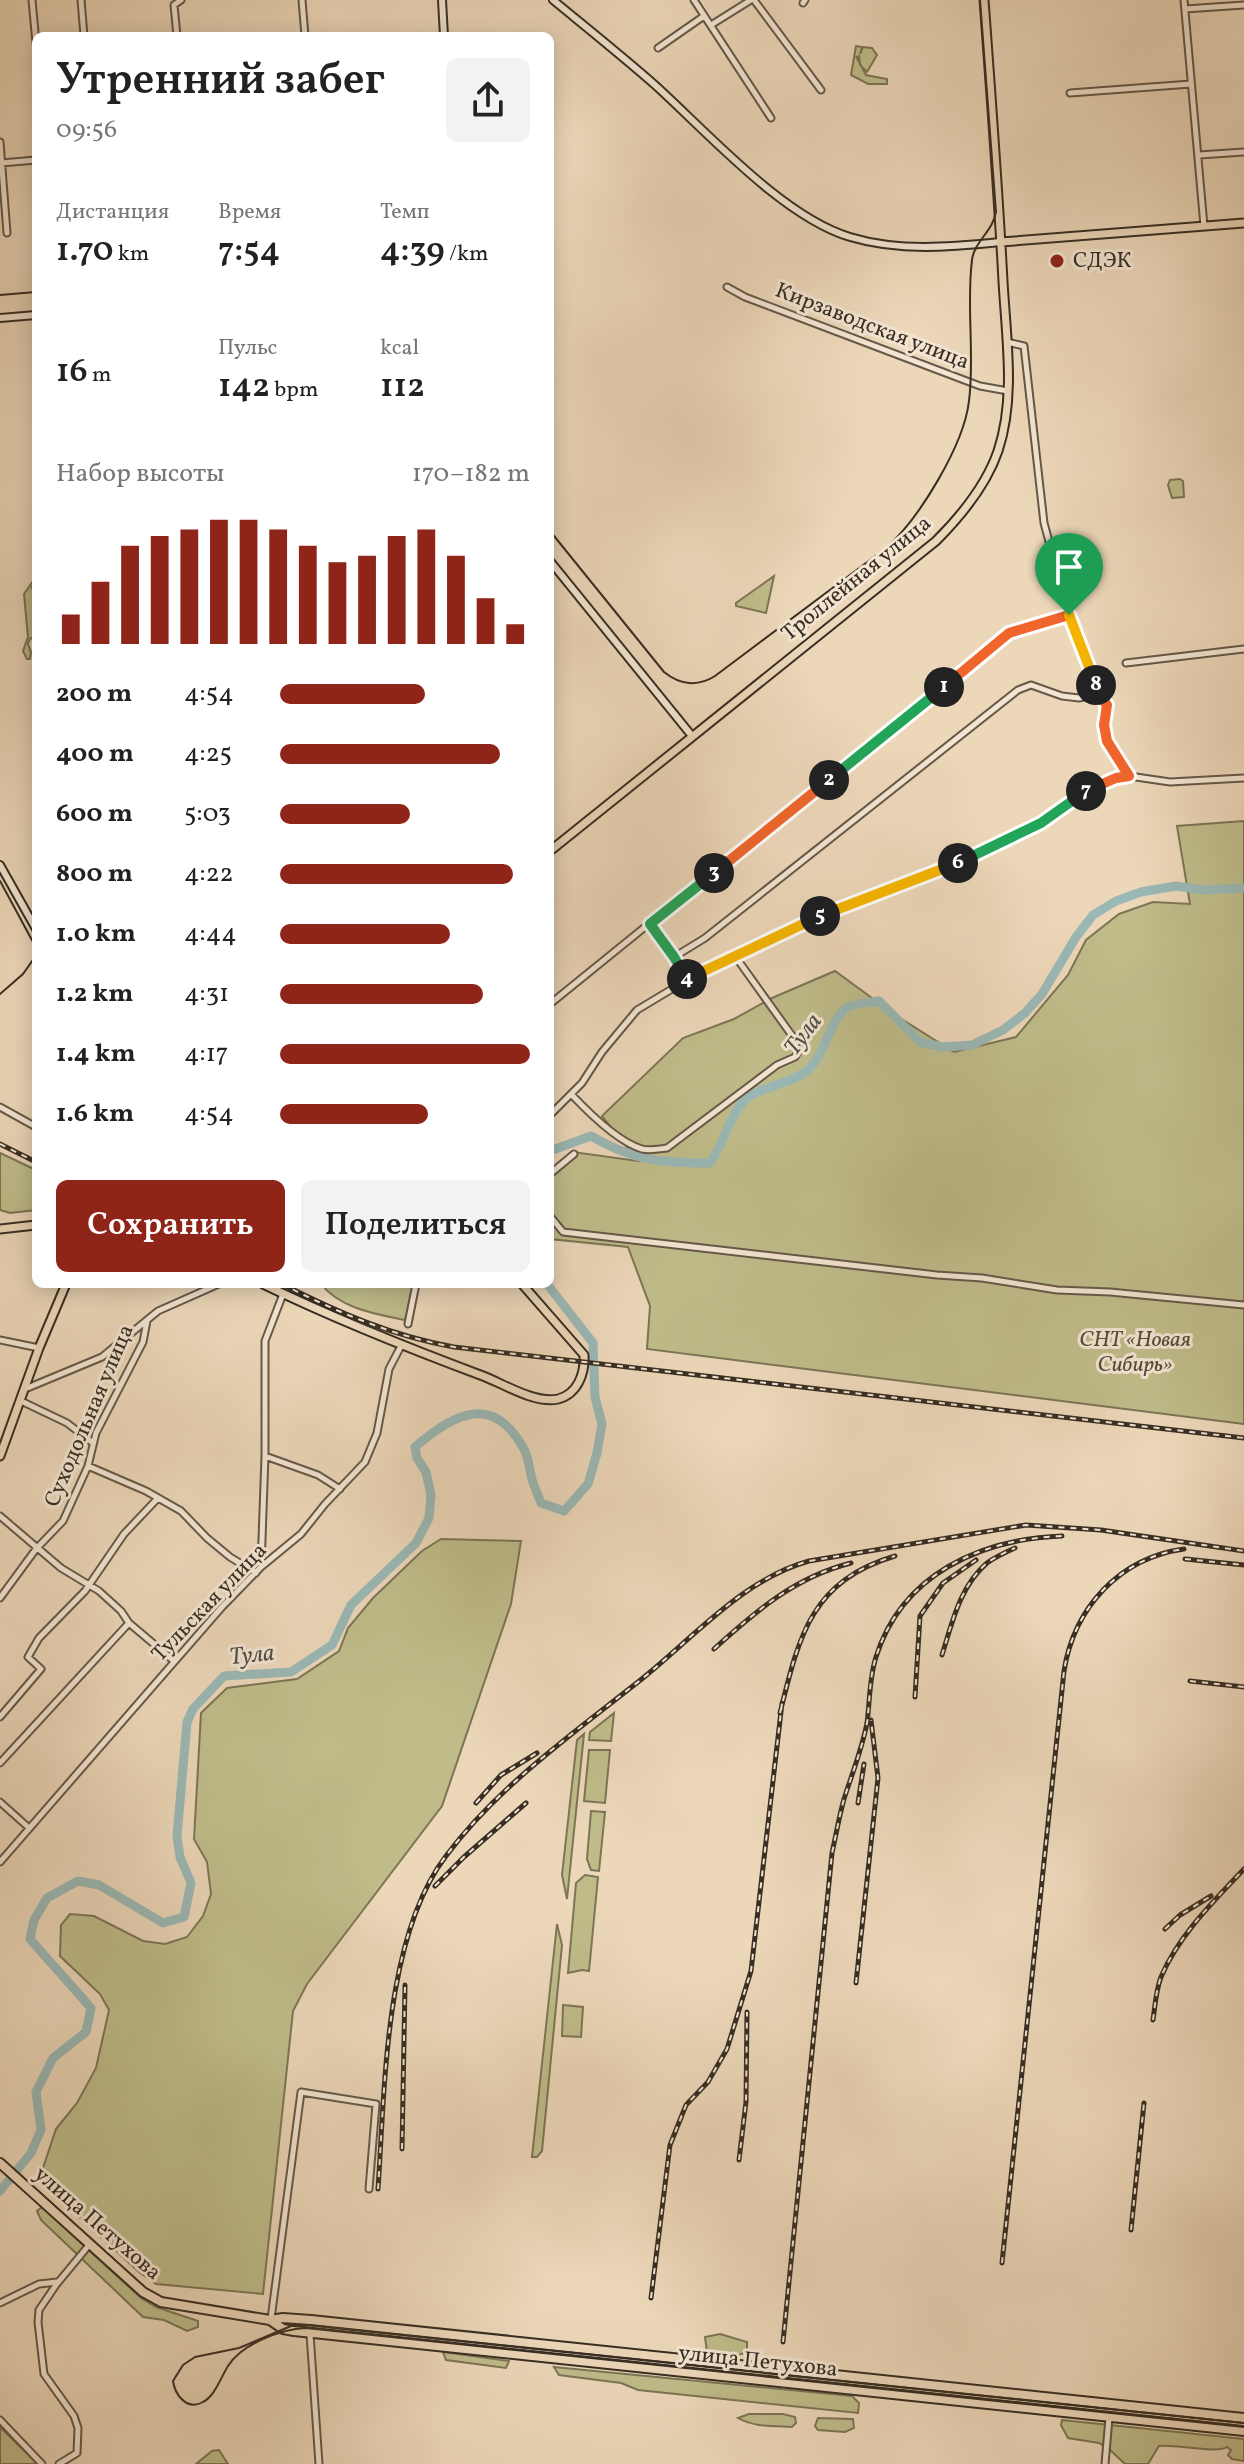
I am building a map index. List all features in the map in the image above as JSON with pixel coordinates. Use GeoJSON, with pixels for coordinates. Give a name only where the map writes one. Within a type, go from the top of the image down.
{"type":"FeatureCollection","features":[{"type":"Feature","properties":{"kind":"highway","name":"улица Петухова"},"geometry":{"type":"LineString","coordinates":[[0,2163],[143,2292],[161,2302],[270,2320],[311,2320],[1244,2418]]}},
{"type":"Feature","properties":{"kind":"highway","name":"улица Петухова"},"geometry":{"type":"LineString","coordinates":[[270,2320],[287,2330],[310,2333],[1244,2431]]}},
{"type":"Feature","properties":{"kind":"highway"},"geometry":{"type":"LineString","coordinates":[[788,2370],[788,2383]]}},
{"type":"Feature","properties":{"kind":"highway"},"geometry":{"type":"LineString","coordinates":[[828,2387],[829,2374]]}},
{"type":"Feature","properties":{"kind":"main road"},"geometry":{"type":"LineString","coordinates":[[442,0],[444,32]]}},
{"type":"Feature","properties":{"kind":"main road"},"geometry":{"type":"LineString","coordinates":[[553,0],[652,82],[773,193],[797,211],[850,237],[889,246],[925,248],[1244,223]]}},
{"type":"Feature","properties":{"kind":"main road","name":"Троллейная улица"},"geometry":{"type":"LineString","coordinates":[[554,848],[887,582],[953,524],[971,502],[997,454],[1007,414],[1008,391],[984,0]]}},
{"type":"Feature","properties":{"kind":"main road"},"geometry":{"type":"LineString","coordinates":[[0,318],[32,315]]}},
{"type":"Feature","properties":{"kind":"main road"},"geometry":{"type":"LineString","coordinates":[[554,566],[692,736]]}},
{"type":"Feature","properties":{"kind":"main road"},"geometry":{"type":"LineString","coordinates":[[0,865],[32,922]]}},
{"type":"Feature","properties":{"kind":"main road"},"geometry":{"type":"LineString","coordinates":[[0,1229],[32,1227]]}},
{"type":"Feature","properties":{"kind":"main road"},"geometry":{"type":"LineString","coordinates":[[0,1456],[39,1348],[65,1288]]}},
{"type":"Feature","properties":{"kind":"main road"},"geometry":{"type":"LineString","coordinates":[[271,1288],[401,1346],[533,1396],[549,1399],[563,1397],[579,1382],[585,1365],[584,1355],[525,1288]]}},
{"type":"Feature","properties":{"kind":"street"},"geometry":{"type":"LineString","coordinates":[[32,0],[35,32]]}},
{"type":"Feature","properties":{"kind":"street"},"geometry":{"type":"LineString","coordinates":[[81,0],[84,32]]}},
{"type":"Feature","properties":{"kind":"street"},"geometry":{"type":"LineString","coordinates":[[177,32],[174,5],[181,0]]}},
{"type":"Feature","properties":{"kind":"street"},"geometry":{"type":"LineString","coordinates":[[302,0],[305,32]]}},
{"type":"Feature","properties":{"kind":"street"},"geometry":{"type":"LineString","coordinates":[[694,0],[771,118]]}},
{"type":"Feature","properties":{"kind":"street"},"geometry":{"type":"LineString","coordinates":[[711,25],[753,0],[821,90]]}},
{"type":"Feature","properties":{"kind":"street"},"geometry":{"type":"LineString","coordinates":[[1184,0],[1204,226]]}},
{"type":"Feature","properties":{"kind":"street"},"geometry":{"type":"LineString","coordinates":[[1185,9],[1244,5]]}},
{"type":"Feature","properties":{"kind":"street"},"geometry":{"type":"LineString","coordinates":[[658,48],[704,16]]}},
{"type":"Feature","properties":{"kind":"street"},"geometry":{"type":"LineString","coordinates":[[1070,93],[1191,84]]}},
{"type":"Feature","properties":{"kind":"street"},"geometry":{"type":"LineString","coordinates":[[0,142],[7,233]]}},
{"type":"Feature","properties":{"kind":"street"},"geometry":{"type":"LineString","coordinates":[[1199,155],[1244,152]]}},
{"type":"Feature","properties":{"kind":"street"},"geometry":{"type":"LineString","coordinates":[[1,163],[32,160]]}},
{"type":"Feature","properties":{"kind":"street","name":"Кирзаводская улица"},"geometry":{"type":"LineString","coordinates":[[727,287],[745,297],[980,386],[1008,391]]}},
{"type":"Feature","properties":{"kind":"street"},"geometry":{"type":"LineString","coordinates":[[1006,342],[1024,346],[1044,523],[1069,615],[1098,694],[1107,705],[1104,725],[1107,741],[1129,776]]}},
{"type":"Feature","properties":{"kind":"street"},"geometry":{"type":"LineString","coordinates":[[554,1001],[1009,633],[1069,615]]}},
{"type":"Feature","properties":{"kind":"street"},"geometry":{"type":"LineString","coordinates":[[1126,663],[1244,649]]}},
{"type":"Feature","properties":{"kind":"street"},"geometry":{"type":"LineString","coordinates":[[674,957],[705,938],[1018,690],[1031,685],[1062,696],[1079,698],[1098,694]]}},
{"type":"Feature","properties":{"kind":"street"},"geometry":{"type":"LineString","coordinates":[[554,1111],[637,1010],[735,956],[828,912],[944,870],[1041,823],[1094,787],[1116,778],[1129,776],[1170,782],[1244,778]]}},
{"type":"Feature","properties":{"kind":"street"},"geometry":{"type":"LineString","coordinates":[[650,924],[687,980]]}},
{"type":"Feature","properties":{"kind":"street"},"geometry":{"type":"LineString","coordinates":[[571,1094],[627,1142],[645,1150],[667,1148],[777,1065],[795,1057],[798,1052],[793,1037],[735,956]]}},
{"type":"Feature","properties":{"kind":"street"},"geometry":{"type":"LineString","coordinates":[[0,1107],[32,1125]]}},
{"type":"Feature","properties":{"kind":"street"},"geometry":{"type":"LineString","coordinates":[[554,1171],[574,1154]]}},
{"type":"Feature","properties":{"kind":"street"},"geometry":{"type":"LineString","coordinates":[[554,1221],[563,1232],[982,1278],[1057,1290],[1244,1305]]}},
{"type":"Feature","properties":{"kind":"street"},"geometry":{"type":"LineString","coordinates":[[25,1389],[102,1357],[158,1311],[210,1288]]}},
{"type":"Feature","properties":{"kind":"street"},"geometry":{"type":"LineString","coordinates":[[408,1324],[415,1288]]}},
{"type":"Feature","properties":{"kind":"street"},"geometry":{"type":"LineString","coordinates":[[261,1567],[265,1341],[283,1294]]}},
{"type":"Feature","properties":{"kind":"street","name":"Суходольная улица"},"geometry":{"type":"LineString","coordinates":[[0,1598],[36,1549],[63,1521],[88,1466],[101,1421],[143,1342],[147,1321]]}},
{"type":"Feature","properties":{"kind":"street"},"geometry":{"type":"LineString","coordinates":[[0,1340],[39,1348]]}},
{"type":"Feature","properties":{"kind":"street","name":"Тульская улица"},"geometry":{"type":"LineString","coordinates":[[0,1862],[174,1661],[261,1567],[301,1534],[356,1474],[372,1450],[389,1369],[401,1346]]}},
{"type":"Feature","properties":{"kind":"street"},"geometry":{"type":"LineString","coordinates":[[21,1401],[67,1423],[93,1443]]}},
{"type":"Feature","properties":{"kind":"street"},"geometry":{"type":"LineString","coordinates":[[265,1456],[318,1475],[340,1489]]}},
{"type":"Feature","properties":{"kind":"street"},"geometry":{"type":"LineString","coordinates":[[88,1466],[181,1511],[207,1538],[256,1573]]}},
{"type":"Feature","properties":{"kind":"street"},"geometry":{"type":"LineString","coordinates":[[0,1717],[41,1669],[28,1657],[39,1638],[89,1583],[124,1534],[158,1498]]}},
{"type":"Feature","properties":{"kind":"street"},"geometry":{"type":"LineString","coordinates":[[0,1516],[61,1568],[89,1583],[121,1611],[129,1623],[174,1661]]}},
{"type":"Feature","properties":{"kind":"street"},"geometry":{"type":"LineString","coordinates":[[0,1763],[129,1623]]}},
{"type":"Feature","properties":{"kind":"street"},"geometry":{"type":"LineString","coordinates":[[0,1802],[28,1827]]}},
{"type":"Feature","properties":{"kind":"street"},"geometry":{"type":"LineString","coordinates":[[270,2320],[301,2092],[376,2104],[369,2189]]}},
{"type":"Feature","properties":{"kind":"street"},"geometry":{"type":"LineString","coordinates":[[59,2464],[77,2453],[78,2428],[74,2416],[44,2374],[39,2310],[90,2244]]}},
{"type":"Feature","properties":{"kind":"street"},"geometry":{"type":"LineString","coordinates":[[0,2303],[39,2284],[58,2282]]}},
{"type":"Feature","properties":{"kind":"street"},"geometry":{"type":"LineString","coordinates":[[310,2333],[319,2464]]}},
{"type":"Feature","properties":{"kind":"street"},"geometry":{"type":"LineString","coordinates":[[1105,2464],[1109,2417]]}},
{"type":"Feature","properties":{"kind":"street"},"geometry":{"type":"LineString","coordinates":[[0,2420],[42,2464]]}},
{"type":"Feature","properties":{"kind":"green space"},"geometry":{"type":"Polygon","coordinates":[[[856,46],[862,47],[860,54],[863,47],[872,48],[877,55],[867,72],[862,67],[866,75],[887,79],[887,84],[868,84],[851,75],[856,46]]]}},
{"type":"Feature","properties":{"kind":"green space"},"geometry":{"type":"Polygon","coordinates":[[[1170,480],[1183,481],[1184,497],[1172,498],[1168,485],[1170,480]]]}},
{"type":"Feature","properties":{"kind":"green space"},"geometry":{"type":"Polygon","coordinates":[[[1062,543],[1067,551],[1071,583],[1064,584],[1053,546],[1062,543]]]}},
{"type":"Feature","properties":{"kind":"green space"},"geometry":{"type":"Polygon","coordinates":[[[774,576],[766,613],[736,606],[736,603],[774,576]]]}},
{"type":"Feature","properties":{"kind":"green space"},"geometry":{"type":"Polygon","coordinates":[[[32,583],[30,659],[23,651],[28,637],[24,594],[32,583]]]}},
{"type":"Feature","properties":{"kind":"green space"},"geometry":{"type":"Polygon","coordinates":[[[848,584],[854,590],[796,636],[786,632],[848,584]]]}},
{"type":"Feature","properties":{"kind":"green space","name":"СНТ «Новая Сибирь»"},"geometry":{"type":"Polygon","coordinates":[[[1244,821],[1244,1424],[647,1349],[650,1306],[628,1247],[554,1239],[554,1169],[573,1152],[638,1161],[602,1116],[683,1038],[734,1019],[772,998],[835,971],[895,1015],[954,1052],[1016,1037],[1068,975],[1086,940],[1119,914],[1153,902],[1190,904],[1177,826],[1244,821]]]}},
{"type":"Feature","properties":{"kind":"green space"},"geometry":{"type":"Polygon","coordinates":[[[0,1153],[32,1168],[32,1210],[10,1213],[0,1210],[0,1153]]]}},
{"type":"Feature","properties":{"kind":"green space"},"geometry":{"type":"Polygon","coordinates":[[[325,1288],[413,1288],[405,1320],[349,1305],[325,1288]]]}},
{"type":"Feature","properties":{"kind":"green space"},"geometry":{"type":"Polygon","coordinates":[[[441,1539],[521,1541],[511,1604],[442,1806],[307,1984],[293,2011],[263,2294],[156,2284],[39,2180],[56,2129],[77,2103],[96,2068],[109,2010],[100,1994],[60,1956],[61,1925],[70,1914],[94,1916],[143,1941],[165,1944],[187,1937],[203,1916],[211,1894],[207,1862],[194,1839],[201,1713],[227,1688],[297,1679],[339,1651],[348,1628],[373,1598],[422,1551],[441,1539]]]}},
{"type":"Feature","properties":{"kind":"green space"},"geometry":{"type":"Polygon","coordinates":[[[614,1713],[611,1741],[589,1740],[590,1732],[614,1713]]]}},
{"type":"Feature","properties":{"kind":"green space"},"geometry":{"type":"Polygon","coordinates":[[[584,1734],[567,1899],[562,1875],[577,1740],[584,1734]]]}},
{"type":"Feature","properties":{"kind":"green space"},"geometry":{"type":"Polygon","coordinates":[[[589,1750],[610,1750],[605,1803],[584,1801],[589,1750]]]}},
{"type":"Feature","properties":{"kind":"green space"},"geometry":{"type":"Polygon","coordinates":[[[591,1811],[605,1812],[599,1871],[591,1870],[587,1859],[591,1811]]]}},
{"type":"Feature","properties":{"kind":"green space"},"geometry":{"type":"Polygon","coordinates":[[[585,1875],[598,1877],[589,1971],[568,1973],[576,1883],[585,1875]]]}},
{"type":"Feature","properties":{"kind":"green space"},"geometry":{"type":"Polygon","coordinates":[[[557,1924],[562,1945],[542,2151],[537,2157],[532,2157],[557,1924]]]}},
{"type":"Feature","properties":{"kind":"green space"},"geometry":{"type":"Polygon","coordinates":[[[563,2005],[583,2007],[581,2037],[562,2036],[563,2005]]]}},
{"type":"Feature","properties":{"kind":"green space"},"geometry":{"type":"Polygon","coordinates":[[[42,2207],[141,2298],[156,2307],[198,2321],[198,2327],[187,2331],[164,2320],[143,2317],[41,2220],[37,2211],[42,2207]]]}},
{"type":"Feature","properties":{"kind":"green space"},"geometry":{"type":"Polygon","coordinates":[[[720,2334],[747,2342],[747,2351],[733,2355],[707,2352],[705,2337],[720,2334]]]}},
{"type":"Feature","properties":{"kind":"green space"},"geometry":{"type":"Polygon","coordinates":[[[443,2352],[509,2361],[506,2368],[446,2360],[443,2352]]]}},
{"type":"Feature","properties":{"kind":"green space"},"geometry":{"type":"Polygon","coordinates":[[[554,2367],[852,2396],[859,2403],[858,2413],[638,2390],[621,2383],[559,2375],[554,2367]]]}},
{"type":"Feature","properties":{"kind":"green space"},"geometry":{"type":"Polygon","coordinates":[[[749,2414],[783,2414],[795,2417],[796,2423],[792,2427],[764,2426],[738,2418],[749,2414]]]}},
{"type":"Feature","properties":{"kind":"green space"},"geometry":{"type":"Polygon","coordinates":[[[818,2418],[853,2419],[854,2428],[845,2432],[818,2430],[815,2426],[818,2418]]]}},
{"type":"Feature","properties":{"kind":"green space"},"geometry":{"type":"Polygon","coordinates":[[[1062,2420],[1244,2439],[1244,2461],[1232,2459],[1228,2455],[1231,2450],[1227,2447],[1214,2450],[1159,2446],[1148,2464],[1125,2464],[1099,2443],[1068,2438],[1061,2425],[1062,2420]]]}},
{"type":"Feature","properties":{"kind":"green space"},"geometry":{"type":"Polygon","coordinates":[[[0,2427],[38,2464],[0,2464],[0,2427]]]}},
{"type":"Feature","properties":{"kind":"green space"},"geometry":{"type":"Polygon","coordinates":[[[219,2450],[228,2464],[196,2464],[212,2451],[219,2450]]]}},
{"type":"Feature","properties":{"kind":"waterway","name":"Тула"},"geometry":{"type":"LineString","coordinates":[[554,1150],[591,1136],[621,1151],[648,1159],[710,1163],[742,1103],[748,1097],[792,1080],[808,1070],[837,1019],[848,1007],[879,1001],[920,1042],[942,1047],[972,1045],[1003,1030],[1025,1013],[1042,994],[1093,915],[1116,901],[1141,892],[1176,886],[1203,890],[1244,888]]}},
{"type":"Feature","properties":{"kind":"waterway","name":"Тула"},"geometry":{"type":"LineString","coordinates":[[0,2191],[31,2153],[41,2130],[36,2092],[53,2058],[86,2032],[91,2008],[30,1939],[34,1920],[47,1898],[78,1881],[99,1885],[163,1923],[184,1917],[191,1883],[180,1857],[177,1836],[187,1722],[193,1709],[224,1676],[291,1672],[332,1645],[351,1605],[416,1543],[429,1518],[431,1495],[426,1472],[417,1458],[415,1447],[444,1425],[472,1414],[499,1420],[512,1431],[524,1449],[541,1503],[564,1511],[588,1484],[602,1424],[595,1397],[593,1343],[550,1288]]}},
{"type":"Feature","properties":{"kind":"tram line"},"geometry":{"type":"LineString","coordinates":[[554,536],[664,672],[676,680],[696,683],[715,676],[886,548],[912,519],[938,480],[965,419],[971,384],[972,260],[996,212],[980,0]]}},
{"type":"Feature","properties":{"kind":"tram line"},"geometry":{"type":"LineString","coordinates":[[0,295],[32,292]]}},
{"type":"Feature","properties":{"kind":"tram line"},"geometry":{"type":"LineString","coordinates":[[0,881],[32,940]]}},
{"type":"Feature","properties":{"kind":"tram line"},"geometry":{"type":"LineString","coordinates":[[0,994],[23,974],[32,961]]}},
{"type":"Feature","properties":{"kind":"tram line"},"geometry":{"type":"LineString","coordinates":[[1244,2423],[306,2325],[291,2326],[239,2348],[195,2357],[183,2365],[173,2381],[176,2391],[187,2403],[203,2402],[214,2391],[234,2358],[243,2351],[274,2335],[306,2328],[1244,2427]]}},
{"type":"Feature","properties":{"kind":"railway"},"geometry":{"type":"LineString","coordinates":[[0,1144],[32,1160]]}},
{"type":"Feature","properties":{"kind":"railway"},"geometry":{"type":"LineString","coordinates":[[290,1288],[365,1322],[454,1347],[1244,1438]]}},
{"type":"Feature","properties":{"kind":"railway"},"geometry":{"type":"LineString","coordinates":[[378,2189],[386,2061],[399,1971],[410,1928],[426,1890],[446,1856],[513,1783],[643,1678],[721,1610],[763,1581],[809,1561],[1026,1525],[1101,1530],[1244,1551]]}},
{"type":"Feature","properties":{"kind":"railway"},"geometry":{"type":"LineString","coordinates":[[783,2342],[832,1853],[844,1799],[865,1733],[876,1657],[888,1628],[905,1604],[925,1583],[948,1566],[1002,1544],[1062,1536]]}},
{"type":"Feature","properties":{"kind":"railway"},"geometry":{"type":"LineString","coordinates":[[942,1655],[958,1606],[970,1583],[987,1563],[1015,1548]]}},
{"type":"Feature","properties":{"kind":"railway"},"geometry":{"type":"LineString","coordinates":[[1002,2263],[1064,1671],[1069,1648],[1089,1607],[1120,1575],[1161,1554],[1184,1549]]}},
{"type":"Feature","properties":{"kind":"railway"},"geometry":{"type":"LineString","coordinates":[[780,1713],[794,1660],[813,1615],[844,1580],[895,1556]]}},
{"type":"Feature","properties":{"kind":"railway"},"geometry":{"type":"LineString","coordinates":[[1185,1559],[1244,1565]]}},
{"type":"Feature","properties":{"kind":"railway"},"geometry":{"type":"LineString","coordinates":[[915,1697],[920,1616],[943,1583],[976,1560]]}},
{"type":"Feature","properties":{"kind":"railway"},"geometry":{"type":"LineString","coordinates":[[714,1649],[794,1586],[851,1563]]}},
{"type":"Feature","properties":{"kind":"railway"},"geometry":{"type":"LineString","coordinates":[[1190,1681],[1244,1687]]}},
{"type":"Feature","properties":{"kind":"railway"},"geometry":{"type":"LineString","coordinates":[[651,2298],[670,2145],[686,2105],[708,2082],[727,2049],[751,1971],[782,1703]]}},
{"type":"Feature","properties":{"kind":"railway"},"geometry":{"type":"LineString","coordinates":[[856,1983],[878,1778],[871,1720]]}},
{"type":"Feature","properties":{"kind":"railway"},"geometry":{"type":"LineString","coordinates":[[476,1803],[501,1775],[537,1753]]}},
{"type":"Feature","properties":{"kind":"railway"},"geometry":{"type":"LineString","coordinates":[[858,1803],[864,1764]]}},
{"type":"Feature","properties":{"kind":"railway"},"geometry":{"type":"LineString","coordinates":[[435,1886],[526,1803]]}},
{"type":"Feature","properties":{"kind":"railway"},"geometry":{"type":"LineString","coordinates":[[1153,2020],[1159,1982],[1177,1947],[1244,1869]]}},
{"type":"Feature","properties":{"kind":"railway"},"geometry":{"type":"LineString","coordinates":[[1165,1929],[1180,1915],[1211,1896]]}},
{"type":"Feature","properties":{"kind":"railway"},"geometry":{"type":"LineString","coordinates":[[402,2149],[405,1985]]}},
{"type":"Feature","properties":{"kind":"railway"},"geometry":{"type":"LineString","coordinates":[[739,2160],[746,2102],[747,2012]]}},
{"type":"Feature","properties":{"kind":"railway"},"geometry":{"type":"LineString","coordinates":[[1131,2230],[1144,2103]]}},
{"type":"Feature","properties":{"kind":"place","name":"СДЭК"},"geometry":{"type":"Point","coordinates":[1057,261]}},
{"type":"Feature","properties":{"kind":"route"},"geometry":{"type":"LineString","coordinates":[[1069,615],[1098,694],[1107,705],[1104,734],[1113,754],[1129,776],[1094,787],[1075,797],[1041,823],[944,870],[828,912],[687,980],[650,924],[1009,633],[1069,615]]}}]}
